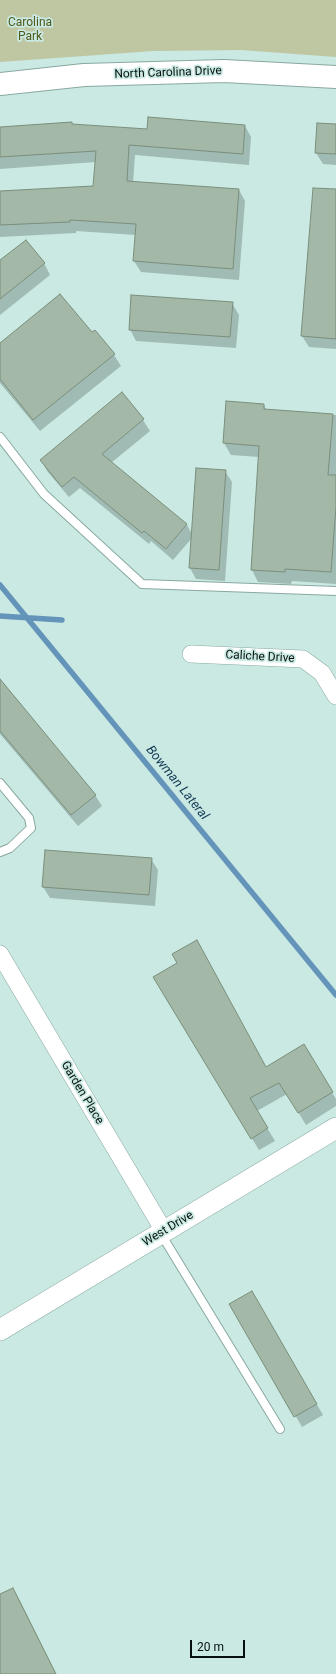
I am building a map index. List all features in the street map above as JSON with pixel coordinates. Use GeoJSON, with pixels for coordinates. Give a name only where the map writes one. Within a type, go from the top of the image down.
{"type":"FeatureCollection","features":[{"type":"Feature","properties":{"kind":"main road","name":"North Carolina Drive"},"geometry":{"type":"LineString","coordinates":[[0,84],[84,75],[224,71],[336,76]]}},
{"type":"Feature","properties":{"kind":"street","name":"Caliche Drive"},"geometry":{"type":"LineString","coordinates":[[191,654],[303,659],[322,673],[336,696]]}},
{"type":"Feature","properties":{"kind":"street","name":"Garden Place"},"geometry":{"type":"LineString","coordinates":[[0,954],[163,1232]]}},
{"type":"Feature","properties":{"kind":"street","name":"West Drive"},"geometry":{"type":"LineString","coordinates":[[0,1330],[336,1128]]}},
{"type":"Feature","properties":{"kind":"lane"},"geometry":{"type":"LineString","coordinates":[[0,437],[44,494],[142,584],[336,591]]}},
{"type":"Feature","properties":{"kind":"lane"},"geometry":{"type":"LineString","coordinates":[[0,783],[29,818],[31,828],[10,848],[0,852]]}},
{"type":"Feature","properties":{"kind":"lane"},"geometry":{"type":"LineString","coordinates":[[163,1232],[280,1429]]}},
{"type":"Feature","properties":{"kind":"green space","name":"Carolina Park"},"geometry":{"type":"Polygon","coordinates":[[[0,0],[336,0],[336,57],[241,50],[153,51],[0,62],[0,0]]]}},
{"type":"Feature","properties":{"kind":"building"},"geometry":{"type":"Polygon","coordinates":[[[148,117],[245,125],[243,154],[129,145],[127,181],[239,189],[233,269],[133,261],[136,224],[70,220],[70,222],[0,225],[0,191],[93,186],[96,151],[0,157],[0,127],[72,122],[72,124],[147,129],[148,117]]]}},
{"type":"Feature","properties":{"kind":"building"},"geometry":{"type":"Polygon","coordinates":[[[317,123],[336,124],[336,154],[315,153],[317,123]]]}},
{"type":"Feature","properties":{"kind":"building"},"geometry":{"type":"Polygon","coordinates":[[[313,188],[336,189],[336,339],[301,336],[313,188]]]}},
{"type":"Feature","properties":{"kind":"building"},"geometry":{"type":"Polygon","coordinates":[[[26,240],[45,263],[0,299],[0,260],[26,240]]]}},
{"type":"Feature","properties":{"kind":"building"},"geometry":{"type":"Polygon","coordinates":[[[60,294],[92,332],[95,330],[115,354],[33,420],[0,379],[0,343],[60,294]]]}},
{"type":"Feature","properties":{"kind":"building"},"geometry":{"type":"Polygon","coordinates":[[[131,295],[233,302],[230,337],[129,330],[131,295]]]}},
{"type":"Feature","properties":{"kind":"building"},"geometry":{"type":"Polygon","coordinates":[[[122,392],[144,419],[102,454],[187,524],[166,549],[144,531],[142,533],[74,477],[62,487],[40,460],[122,392]]]}},
{"type":"Feature","properties":{"kind":"building"},"geometry":{"type":"Polygon","coordinates":[[[226,401],[264,404],[264,409],[333,414],[328,475],[336,475],[336,507],[331,572],[285,569],[285,572],[251,570],[259,446],[223,443],[226,401]]]}},
{"type":"Feature","properties":{"kind":"building"},"geometry":{"type":"Polygon","coordinates":[[[196,468],[226,470],[219,570],[189,568],[196,468]]]}},
{"type":"Feature","properties":{"kind":"building"},"geometry":{"type":"Polygon","coordinates":[[[0,679],[96,795],[71,815],[0,731],[0,679]]]}},
{"type":"Feature","properties":{"kind":"building"},"geometry":{"type":"Polygon","coordinates":[[[45,850],[152,858],[149,895],[42,887],[45,850]]]}},
{"type":"Feature","properties":{"kind":"building"},"geometry":{"type":"Polygon","coordinates":[[[197,940],[266,1067],[304,1044],[333,1092],[298,1113],[279,1083],[250,1098],[268,1128],[251,1139],[153,977],[177,963],[172,954],[197,940]]]}},
{"type":"Feature","properties":{"kind":"building"},"geometry":{"type":"Polygon","coordinates":[[[252,1291],[317,1404],[294,1417],[229,1304],[252,1291]]]}},
{"type":"Feature","properties":{"kind":"building"},"geometry":{"type":"Polygon","coordinates":[[[13,1588],[56,1674],[0,1674],[0,1594],[13,1588]]]}},
{"type":"Feature","properties":{"kind":"waterway","name":"Bowman Lateral"},"geometry":{"type":"LineString","coordinates":[[0,585],[336,995]]}},
{"type":"Feature","properties":{"kind":"waterway","name":"Bowman Lateral"},"geometry":{"type":"LineString","coordinates":[[0,616],[62,620]]}}]}
